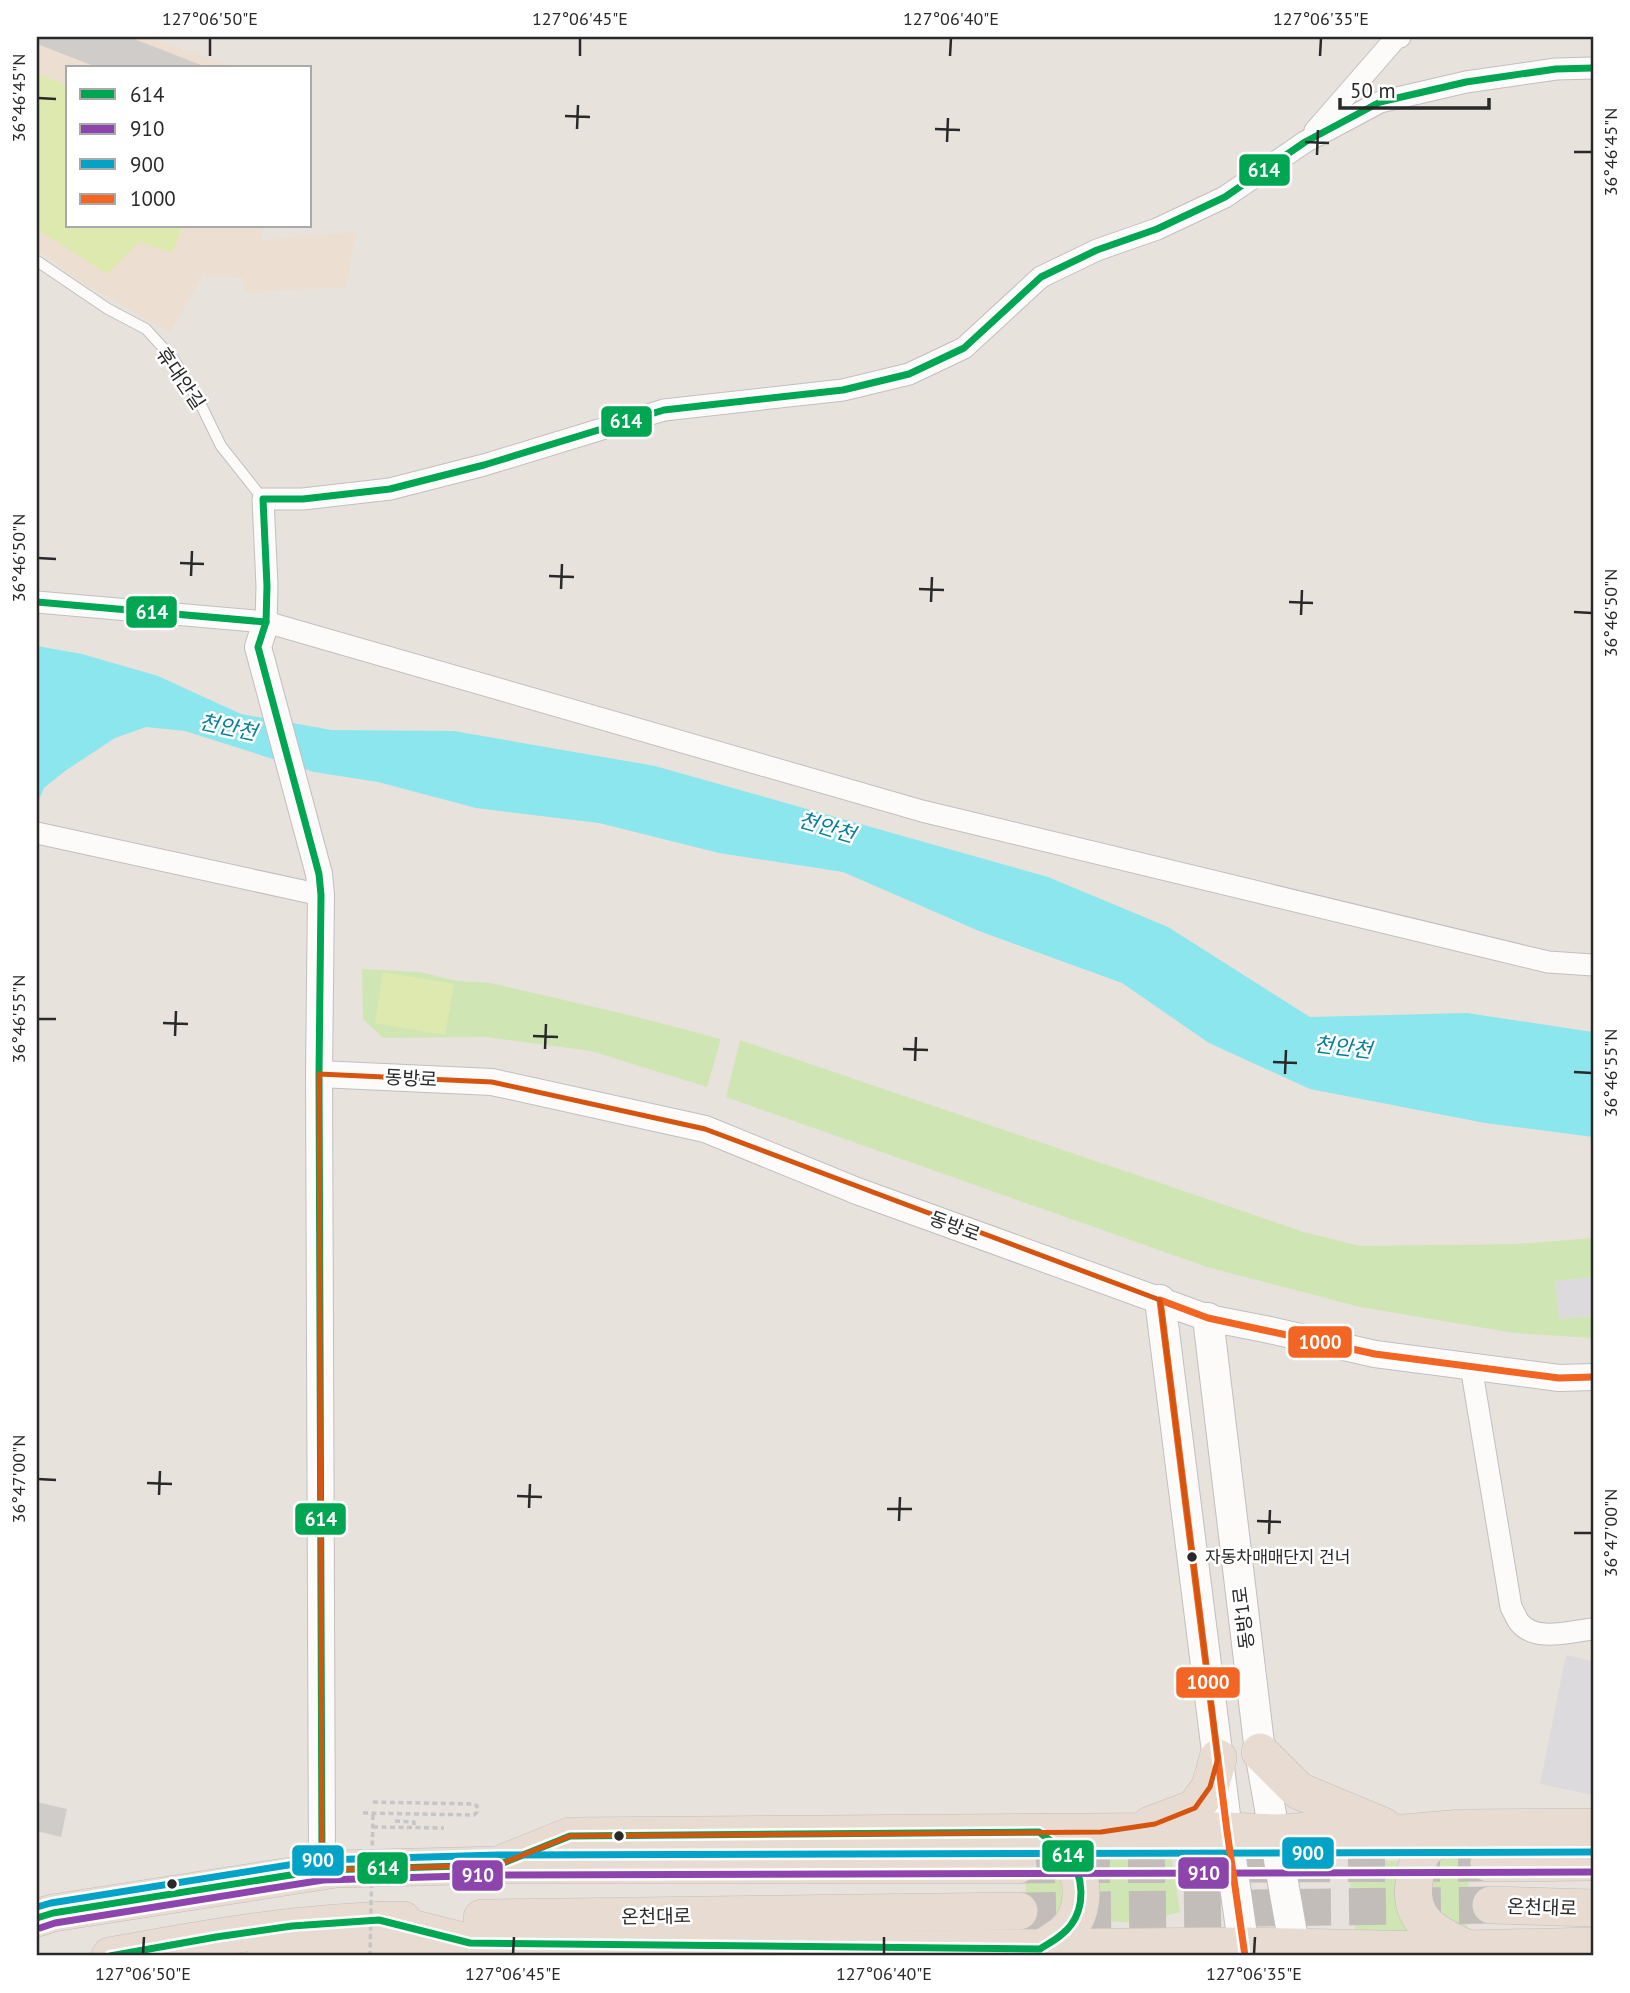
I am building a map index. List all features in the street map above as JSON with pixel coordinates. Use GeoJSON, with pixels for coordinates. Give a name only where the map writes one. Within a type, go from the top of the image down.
{"type":"FeatureCollection","features":[{"type":"Feature","properties":{"kind":"highway"},"geometry":{"type":"LineString","coordinates":[[1259,1752],[1299,1791],[1404,1833]]}},
{"type":"Feature","properties":{"kind":"highway"},"geometry":{"type":"LineString","coordinates":[[1101,1832],[1155,1824],[1195,1808],[1210,1787],[1218,1758]]}},
{"type":"Feature","properties":{"kind":"highway"},"geometry":{"type":"LineString","coordinates":[[498,1865],[570,1836],[1227,1831],[1404,1833],[1462,1828],[1593,1827]]}},
{"type":"Feature","properties":{"kind":"highway"},"geometry":{"type":"LineString","coordinates":[[1462,1828],[1424,1849],[1412,1895],[1421,1920],[1434,1933],[1468,1949]]}},
{"type":"Feature","properties":{"kind":"highway"},"geometry":{"type":"LineString","coordinates":[[1039,1832],[1072,1861],[1079,1876],[1082,1898],[1073,1923],[1064,1933],[1040,1949]]}},
{"type":"Feature","properties":{"kind":"highway"},"geometry":{"type":"LineString","coordinates":[[1489,1863],[1593,1863]]}},
{"type":"Feature","properties":{"kind":"highway"},"geometry":{"type":"LineString","coordinates":[[37,1918],[53,1913],[322,1870],[498,1865],[1017,1865]]}},
{"type":"Feature","properties":{"kind":"highway","name":"온천대로"},"geometry":{"type":"LineString","coordinates":[[1491,1905],[1593,1908]]}},
{"type":"Feature","properties":{"kind":"highway","name":"온천대로"},"geometry":{"type":"LineString","coordinates":[[110,1956],[292,1926],[379,1920],[1019,1911]]}},
{"type":"Feature","properties":{"kind":"highway"},"geometry":{"type":"LineString","coordinates":[[379,1920],[470,1943]]}},
{"type":"Feature","properties":{"kind":"highway"},"geometry":{"type":"LineString","coordinates":[[266,1956],[356,1954],[470,1943],[906,1949],[1092,1947],[1408,1953],[1593,1946]]}},
{"type":"Feature","properties":{"kind":"highway"},"geometry":{"type":"LineString","coordinates":[[1092,1947],[1128,1956]]}},
{"type":"Feature","properties":{"kind":"main road"},"geometry":{"type":"LineString","coordinates":[[1160,1300],[1227,1831],[1245,1951]]}},
{"type":"Feature","properties":{"kind":"main road","name":"동방1로"},"geometry":{"type":"LineString","coordinates":[[1208,1318],[1259,1752],[1296,1952]]}},
{"type":"Feature","properties":{"kind":"street"},"geometry":{"type":"LineString","coordinates":[[1305,142],[1396,38],[1400,37]]}},
{"type":"Feature","properties":{"kind":"street"},"geometry":{"type":"LineString","coordinates":[[322,1870],[320,885],[262,635],[267,586],[263,499],[303,499],[390,489],[484,465],[664,410],[843,390],[909,374],[964,348],[1041,277],[1097,250],[1157,229],[1225,197],[1305,142],[1380,102],[1466,82],[1556,69],[1593,68]]}},
{"type":"Feature","properties":{"kind":"street"},"geometry":{"type":"LineString","coordinates":[[37,602],[262,635],[922,811],[1548,962],[1593,965]]}},
{"type":"Feature","properties":{"kind":"street"},"geometry":{"type":"LineString","coordinates":[[37,833],[320,885]]}},
{"type":"Feature","properties":{"kind":"street","name":"동방로"},"geometry":{"type":"LineString","coordinates":[[319,1074],[492,1082],[705,1129],[857,1191],[1208,1318],[1375,1354],[1559,1378],[1593,1377]]}},
{"type":"Feature","properties":{"kind":"street"},"geometry":{"type":"LineString","coordinates":[[1471,1366],[1511,1607],[1519,1623],[1533,1633],[1551,1634],[1593,1629]]}},
{"type":"Feature","properties":{"kind":"lane","name":"휴대안길"},"geometry":{"type":"LineString","coordinates":[[37,261],[108,309],[146,329],[174,360],[200,403],[221,446],[263,499]]}},
{"type":"Feature","properties":{"kind":"path"},"geometry":{"type":"LineString","coordinates":[[363,1813],[474,1815],[477,1812],[477,1806],[474,1804],[370,1802]]}},
{"type":"Feature","properties":{"kind":"path"},"geometry":{"type":"LineString","coordinates":[[356,1954],[373,1813]]}},
{"type":"Feature","properties":{"kind":"path"},"geometry":{"type":"LineString","coordinates":[[395,1821],[414,1822],[414,1828]]}},
{"type":"Feature","properties":{"kind":"path"},"geometry":{"type":"LineString","coordinates":[[373,1827],[444,1828]]}},
{"type":"Feature","properties":{"kind":"highlighted area"},"geometry":{"type":"Polygon","coordinates":[[[319,1074],[492,1082],[705,1129],[1160,1300],[1218,1758],[1210,1787],[1195,1808],[1155,1824],[1101,1832],[570,1836],[498,1865],[322,1870],[319,1074]]]}},
{"type":"Feature","properties":{"kind":"shaded area"},"geometry":{"type":"Polygon","coordinates":[[[37,37],[148,37],[232,66],[66,66],[66,228],[264,228],[260,240],[356,232],[346,287],[244,292],[244,278],[203,275],[170,332],[89,287],[37,250],[37,37]]]}},
{"type":"Feature","properties":{"kind":"shaded area"},"geometry":{"type":"Polygon","coordinates":[[[1593,1277],[1593,1316],[1559,1319],[1555,1281],[1593,1277]]]}},
{"type":"Feature","properties":{"kind":"shaded area"},"geometry":{"type":"Polygon","coordinates":[[[1566,1655],[1593,1661],[1593,1795],[1540,1784],[1566,1655]]]}},
{"type":"Feature","properties":{"kind":"green space"},"geometry":{"type":"Polygon","coordinates":[[[37,73],[66,85],[66,228],[182,228],[172,253],[139,242],[107,274],[37,229],[37,73]]]}},
{"type":"Feature","properties":{"kind":"green space"},"geometry":{"type":"Polygon","coordinates":[[[362,969],[419,972],[458,981],[491,983],[721,1039],[707,1087],[591,1051],[486,1037],[383,1038],[363,1019],[362,969]]]}},
{"type":"Feature","properties":{"kind":"green space"},"geometry":{"type":"Polygon","coordinates":[[[383,972],[454,984],[445,1035],[375,1023],[383,972]]]}},
{"type":"Feature","properties":{"kind":"green space"},"geometry":{"type":"Polygon","coordinates":[[[740,1040],[1304,1232],[1360,1246],[1517,1244],[1593,1238],[1593,1277],[1555,1281],[1559,1319],[1593,1316],[1593,1338],[1514,1333],[1360,1307],[1207,1267],[726,1097],[740,1040]]]}},
{"type":"Feature","properties":{"kind":"green space"},"geometry":{"type":"Polygon","coordinates":[[[1470,1840],[1467,1937],[1432,1916],[1431,1865],[1470,1840]]]}},
{"type":"Feature","properties":{"kind":"green space"},"geometry":{"type":"Polygon","coordinates":[[[1169,1841],[1180,1912],[1139,1923],[1087,1920],[1080,1847],[1169,1841]]]}},
{"type":"Feature","properties":{"kind":"green space"},"geometry":{"type":"Polygon","coordinates":[[[1026,1845],[1062,1865],[1067,1912],[1025,1938],[1026,1845]]]}},
{"type":"Feature","properties":{"kind":"green space"},"geometry":{"type":"Polygon","coordinates":[[[1411,1861],[1429,1943],[1355,1942],[1348,1865],[1411,1861]]]}},
{"type":"Feature","properties":{"kind":"water","name":"천안천"},"geometry":{"type":"Polygon","coordinates":[[[37,646],[82,654],[158,676],[241,714],[332,730],[454,731],[655,766],[1048,877],[1168,927],[1310,1017],[1467,1013],[1593,1032],[1593,1137],[1485,1123],[1310,1089],[1209,1043],[1122,983],[979,931],[843,872],[719,853],[599,823],[476,808],[378,782],[314,772],[185,731],[146,727],[115,738],[44,788],[37,805],[37,646]]]}},
{"type":"Feature","properties":{"kind":"building"},"geometry":{"type":"Polygon","coordinates":[[[37,37],[129,37],[203,66],[94,66],[37,44],[37,37]]]}},
{"type":"Feature","properties":{"kind":"building"},"geometry":{"type":"Polygon","coordinates":[[[37,1802],[67,1809],[61,1837],[37,1831],[37,1802]]]}},
{"type":"Feature","properties":{"kind":"tunnel"},"geometry":{"type":"LineString","coordinates":[[1018,1865],[1489,1863]]}},
{"type":"Feature","properties":{"kind":"tunnel"},"geometry":{"type":"LineString","coordinates":[[1019,1911],[1491,1905]]}},
{"type":"Feature","properties":{"kind":"transit line","name":"614"},"geometry":{"type":"LineString","coordinates":[[322,1870],[319,1074],[321,895],[319,874],[258,647],[266,622],[263,499],[303,499],[390,489],[484,465],[664,410],[843,390],[909,374],[964,348],[1041,277],[1097,250],[1157,229],[1225,197],[1305,142],[1380,102],[1466,82],[1556,69],[1593,68]]}},
{"type":"Feature","properties":{"kind":"transit line","name":"614"},"geometry":{"type":"LineString","coordinates":[[37,602],[266,622]]}},
{"type":"Feature","properties":{"kind":"transit line","name":"1000"},"geometry":{"type":"LineString","coordinates":[[1245,1956],[1160,1300],[1208,1318],[1375,1354],[1559,1378],[1593,1377]]}},
{"type":"Feature","properties":{"kind":"transit line","name":"614"},"geometry":{"type":"LineString","coordinates":[[37,1918],[53,1913],[322,1870],[498,1865],[570,1836],[1039,1832],[1069,1857],[1078,1873],[1081,1891],[1079,1909],[1071,1925],[1061,1936],[1040,1949],[470,1943],[379,1920],[292,1926],[110,1956]]}},
{"type":"Feature","properties":{"kind":"transit line","name":"900"},"geometry":{"type":"LineString","coordinates":[[37,1907],[320,1860],[498,1855],[1593,1852]]}},
{"type":"Feature","properties":{"kind":"transit line","name":"910"},"geometry":{"type":"LineString","coordinates":[[40,1928],[55,1923],[323,1880],[498,1875],[1593,1872]]}},
{"type":"Feature","properties":{"kind":"place","name":"자동차매매단지 건너"},"geometry":{"type":"Point","coordinates":[1192,1557]}}]}
